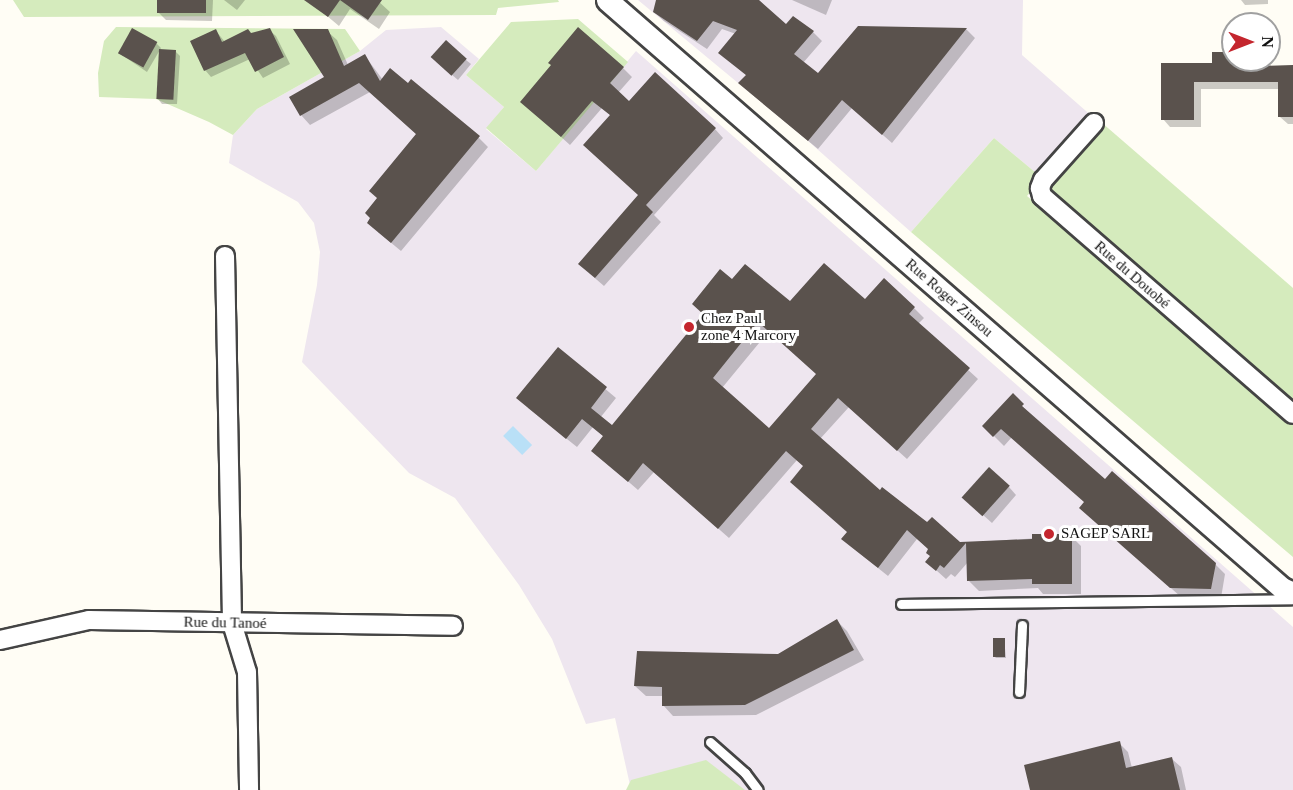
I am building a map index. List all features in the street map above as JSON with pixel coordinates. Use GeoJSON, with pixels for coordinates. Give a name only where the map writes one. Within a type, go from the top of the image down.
{"type":"FeatureCollection","features":[{"type":"Feature","properties":{"kind":"street","name":"Rue Roger Zinsou"},"geometry":{"type":"LineString","coordinates":[[608,0],[1282,588],[1293,594]]}},
{"type":"Feature","properties":{"kind":"street","name":"Rue du Douobé"},"geometry":{"type":"LineString","coordinates":[[1094,123],[1043,180],[1040,188],[1042,196],[1293,414]]}},
{"type":"Feature","properties":{"kind":"street"},"geometry":{"type":"LineString","coordinates":[[225,256],[232,623],[247,672],[249,790]]}},
{"type":"Feature","properties":{"kind":"street","name":"Rue du Tanoé"},"geometry":{"type":"LineString","coordinates":[[0,640],[89,620],[453,626]]}},
{"type":"Feature","properties":{"kind":"lane"},"geometry":{"type":"LineString","coordinates":[[901,604],[1293,599]]}},
{"type":"Feature","properties":{"kind":"lane"},"geometry":{"type":"LineString","coordinates":[[1019,692],[1022,625]]}},
{"type":"Feature","properties":{"kind":"lane"},"geometry":{"type":"LineString","coordinates":[[710,742],[745,773],[758,790]]}},
{"type":"Feature","properties":{"kind":"shaded area"},"geometry":{"type":"Polygon","coordinates":[[[638,0],[1023,0],[1022,55],[1094,118],[1042,178],[994,138],[911,232],[808,141],[638,0]]]}},
{"type":"Feature","properties":{"kind":"shaded area"},"geometry":{"type":"Polygon","coordinates":[[[441,27],[479,59],[466,75],[504,107],[486,129],[536,171],[636,51],[1293,627],[1293,790],[627,790],[630,785],[615,718],[586,724],[552,639],[519,585],[455,498],[409,473],[302,362],[317,285],[320,252],[314,223],[298,202],[229,163],[233,135],[257,109],[360,51],[386,30],[441,27]]]}},
{"type":"Feature","properties":{"kind":"green space"},"geometry":{"type":"Polygon","coordinates":[[[13,0],[558,0],[559,2],[498,8],[496,15],[24,17],[13,0]]]}},
{"type":"Feature","properties":{"kind":"green space"},"geometry":{"type":"Polygon","coordinates":[[[578,19],[628,62],[536,171],[486,128],[504,107],[466,75],[511,22],[578,19]]]}},
{"type":"Feature","properties":{"kind":"green space"},"geometry":{"type":"Polygon","coordinates":[[[116,27],[345,29],[360,51],[257,109],[233,135],[156,99],[99,97],[98,73],[104,41],[116,27]]]}},
{"type":"Feature","properties":{"kind":"green space"},"geometry":{"type":"Polygon","coordinates":[[[1101,122],[1293,288],[1293,402],[1045,188],[1101,122]]]}},
{"type":"Feature","properties":{"kind":"green space"},"geometry":{"type":"Polygon","coordinates":[[[994,138],[1042,178],[1027,196],[1293,423],[1293,557],[911,232],[994,138]]]}},
{"type":"Feature","properties":{"kind":"green space"},"geometry":{"type":"Polygon","coordinates":[[[706,760],[745,790],[626,790],[631,780],[706,760]]]}},
{"type":"Feature","properties":{"kind":"water"},"geometry":{"type":"Polygon","coordinates":[[[513,426],[532,445],[522,455],[503,436],[513,426]]]}},
{"type":"Feature","properties":{"kind":"building"},"geometry":{"type":"Polygon","coordinates":[[[157,0],[206,0],[206,13],[157,13],[157,0]]]}},
{"type":"Feature","properties":{"kind":"building"},"geometry":{"type":"Polygon","coordinates":[[[304,0],[340,0],[328,17],[304,0]]]}},
{"type":"Feature","properties":{"kind":"building"},"geometry":{"type":"Polygon","coordinates":[[[340,0],[382,0],[368,20],[340,0]]]}},
{"type":"Feature","properties":{"kind":"building"},"geometry":{"type":"Polygon","coordinates":[[[656,0],[759,0],[786,24],[793,16],[814,31],[794,54],[818,73],[858,26],[967,28],[882,135],[842,100],[808,141],[738,83],[746,75],[718,53],[737,30],[713,21],[697,41],[653,12],[656,0]]]}},
{"type":"Feature","properties":{"kind":"building"},"geometry":{"type":"Polygon","coordinates":[[[578,27],[624,67],[610,83],[629,101],[655,72],[716,128],[646,205],[653,212],[595,278],[578,264],[638,195],[583,145],[610,115],[592,101],[561,137],[520,102],[551,65],[548,63],[578,27]]]}},
{"type":"Feature","properties":{"kind":"building"},"geometry":{"type":"Polygon","coordinates":[[[132,28],[157,42],[143,67],[118,53],[132,28]]]}},
{"type":"Feature","properties":{"kind":"building"},"geometry":{"type":"Polygon","coordinates":[[[270,28],[284,57],[255,72],[245,53],[204,71],[190,41],[216,29],[222,42],[248,29],[251,33],[270,28]]]}},
{"type":"Feature","properties":{"kind":"building"},"geometry":{"type":"Polygon","coordinates":[[[293,29],[328,29],[344,66],[365,54],[380,81],[390,68],[408,83],[411,79],[480,136],[391,243],[367,223],[370,218],[365,213],[377,198],[369,191],[416,134],[359,83],[300,116],[289,97],[324,77],[293,29]]]}},
{"type":"Feature","properties":{"kind":"building"},"geometry":{"type":"Polygon","coordinates":[[[446,40],[467,59],[451,76],[431,57],[446,40]]]}},
{"type":"Feature","properties":{"kind":"building"},"geometry":{"type":"Polygon","coordinates":[[[159,49],[176,50],[173,100],[156,99],[159,49]]]}},
{"type":"Feature","properties":{"kind":"building"},"geometry":{"type":"Polygon","coordinates":[[[1212,52],[1221,52],[1221,72],[1281,72],[1281,65],[1293,65],[1293,117],[1278,117],[1278,82],[1194,82],[1194,120],[1161,120],[1161,63],[1212,63],[1212,52]]]}},
{"type":"Feature","properties":{"kind":"building"},"geometry":{"type":"Polygon","coordinates":[[[824,263],[865,299],[884,278],[915,307],[909,314],[970,368],[897,451],[838,398],[811,429],[880,490],[882,487],[927,522],[932,517],[960,542],[1032,539],[1032,534],[1072,534],[1072,584],[1032,584],[1032,579],[967,581],[966,543],[944,568],[940,565],[936,571],[925,562],[930,556],[926,553],[928,549],[907,530],[878,568],[841,539],[847,532],[790,482],[803,466],[786,451],[718,529],[643,463],[628,482],[591,451],[603,436],[582,419],[566,439],[516,398],[558,347],[607,387],[591,408],[612,425],[703,314],[692,304],[720,269],[732,279],[745,264],[790,301],[824,263]],[[758,322],[713,378],[769,428],[816,374],[758,322]]]}},
{"type":"Feature","properties":{"kind":"building"},"geometry":{"type":"Polygon","coordinates":[[[1013,393],[1024,404],[1022,406],[1105,479],[1112,471],[1216,563],[1211,589],[1170,588],[1079,508],[1084,502],[1001,429],[993,437],[982,426],[1013,393]]]}},
{"type":"Feature","properties":{"kind":"building"},"geometry":{"type":"Polygon","coordinates":[[[989,467],[1010,486],[982,516],[962,497],[989,467]]]}},
{"type":"Feature","properties":{"kind":"building"},"geometry":{"type":"Polygon","coordinates":[[[837,619],[854,650],[745,705],[662,706],[662,687],[634,686],[637,651],[778,654],[837,619]]]}},
{"type":"Feature","properties":{"kind":"building"},"geometry":{"type":"Polygon","coordinates":[[[993,638],[1005,638],[1005,657],[993,657],[993,638]]]}},
{"type":"Feature","properties":{"kind":"building"},"geometry":{"type":"Polygon","coordinates":[[[1120,741],[1126,768],[1172,757],[1180,790],[1030,790],[1024,765],[1120,741]]]}},
{"type":"Feature","properties":{"kind":"place","name":"Chez Paul zone 4 Marcory"},"geometry":{"type":"Point","coordinates":[689,327]}},
{"type":"Feature","properties":{"kind":"place","name":"SAGEP SARL"},"geometry":{"type":"Point","coordinates":[1049,534]}}]}
